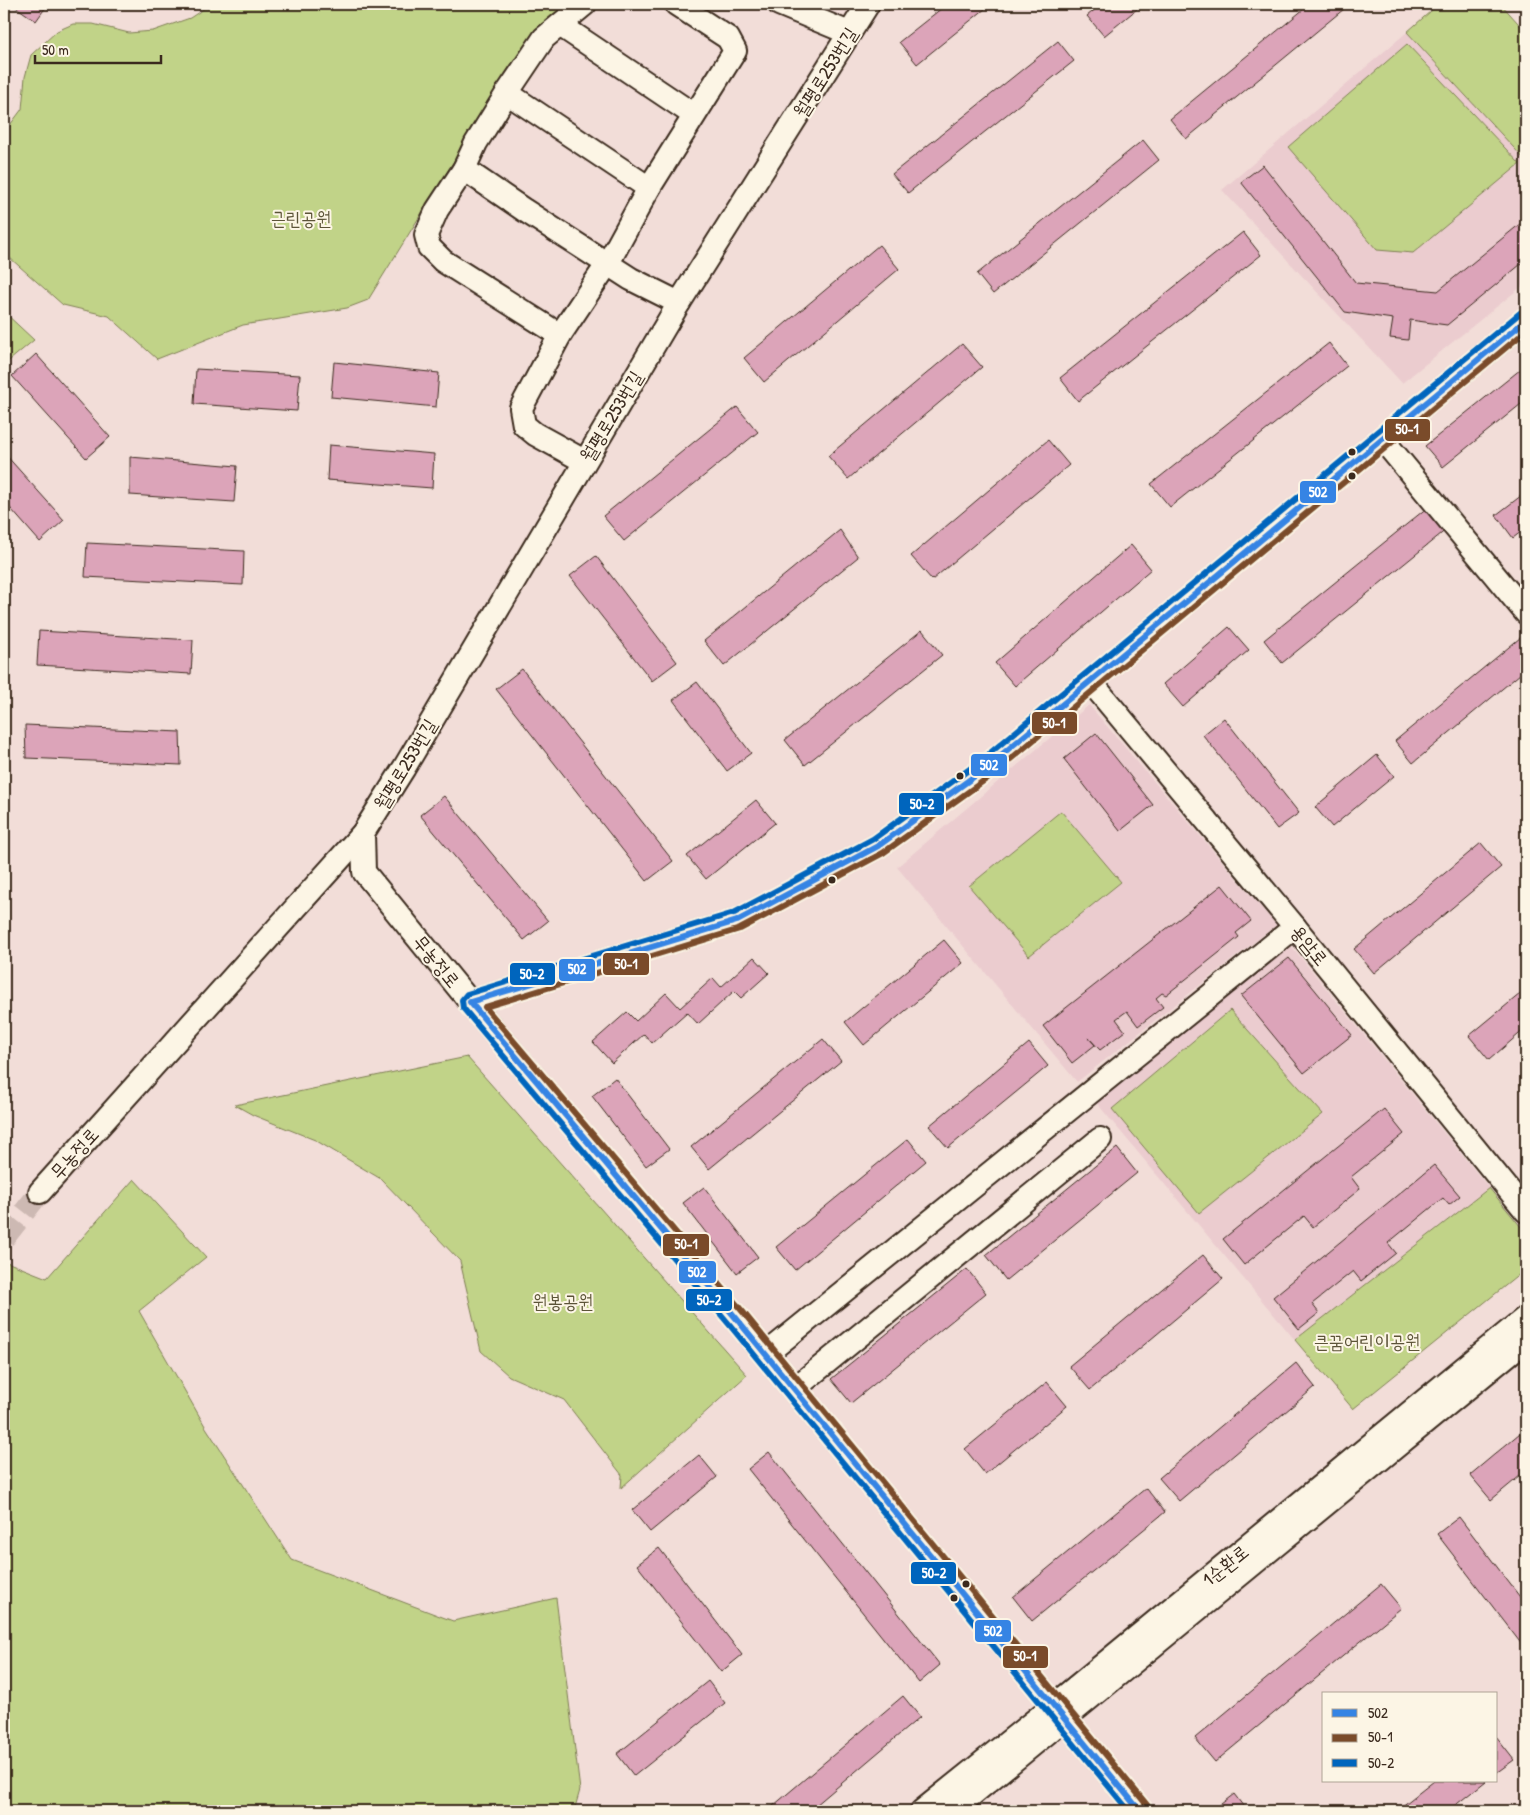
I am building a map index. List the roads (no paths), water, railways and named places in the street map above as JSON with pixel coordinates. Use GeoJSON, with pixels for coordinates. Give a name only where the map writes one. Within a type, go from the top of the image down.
{"type":"FeatureCollection","features":[{"type":"Feature","properties":{"kind":"street"},"geometry":{"type":"LineString","coordinates":[[560,335],[443,261],[429,248],[426,235],[437,210],[464,169],[476,143],[544,38],[585,4]]}},
{"type":"Feature","properties":{"kind":"street"},"geometry":{"type":"LineString","coordinates":[[584,462],[535,434],[524,425],[520,408],[560,335],[608,263],[649,188],[735,50],[728,38],[676,4]]}},
{"type":"Feature","properties":{"kind":"street"},"geometry":{"type":"LineString","coordinates":[[779,4],[849,33]]}},
{"type":"Feature","properties":{"kind":"street","name":"월평로253번길"},"geometry":{"type":"LineString","coordinates":[[363,833],[408,761],[678,303],[868,4]]}},
{"type":"Feature","properties":{"kind":"street"},"geometry":{"type":"LineString","coordinates":[[560,25],[694,116]]}},
{"type":"Feature","properties":{"kind":"street"},"geometry":{"type":"LineString","coordinates":[[507,93],[649,188]]}},
{"type":"Feature","properties":{"kind":"street"},"geometry":{"type":"LineString","coordinates":[[464,169],[631,279],[678,303]]}},
{"type":"Feature","properties":{"kind":"street","name":"무농정로"},"geometry":{"type":"LineString","coordinates":[[363,833],[364,872],[470,1002],[737,921],[878,846],[983,770],[1526,320]]}},
{"type":"Feature","properties":{"kind":"street"},"geometry":{"type":"LineString","coordinates":[[1383,440],[1526,613]]}},
{"type":"Feature","properties":{"kind":"street","name":"용암로"},"geometry":{"type":"LineString","coordinates":[[1091,682],[1295,927],[1526,1211]]}},
{"type":"Feature","properties":{"kind":"street","name":"무농정로"},"geometry":{"type":"LineString","coordinates":[[40,1192],[363,833]]}},
{"type":"Feature","properties":{"kind":"street"},"geometry":{"type":"LineString","coordinates":[[766,1354],[1295,927]]}},
{"type":"Feature","properties":{"kind":"street"},"geometry":{"type":"LineString","coordinates":[[470,1002],[766,1354],[1140,1811]]}},
{"type":"Feature","properties":{"kind":"street"},"geometry":{"type":"LineString","coordinates":[[794,1389],[1100,1139]]}},
{"type":"Feature","properties":{"kind":"street","name":"1순환로"},"geometry":{"type":"LineString","coordinates":[[952,1811],[1059,1712],[1526,1317]]}},
{"type":"Feature","properties":{"kind":"street","name":"1순환로"},"geometry":{"type":"LineString","coordinates":[[922,1811],[1059,1712],[1526,1340]]}},
{"type":"Feature","properties":{"kind":"tunnel"},"geometry":{"type":"LineString","coordinates":[[4,1238],[40,1192]]}},
{"type":"Feature","properties":{"kind":"park label","name":"근린공원"},"geometry":{"type":"Point","coordinates":[301,218]}},
{"type":"Feature","properties":{"kind":"park label","name":"원봉공원"},"geometry":{"type":"Point","coordinates":[563,1301]}},
{"type":"Feature","properties":{"kind":"park label","name":"큰꿈어린이공원"},"geometry":{"type":"Point","coordinates":[1367,1341]}}]}
